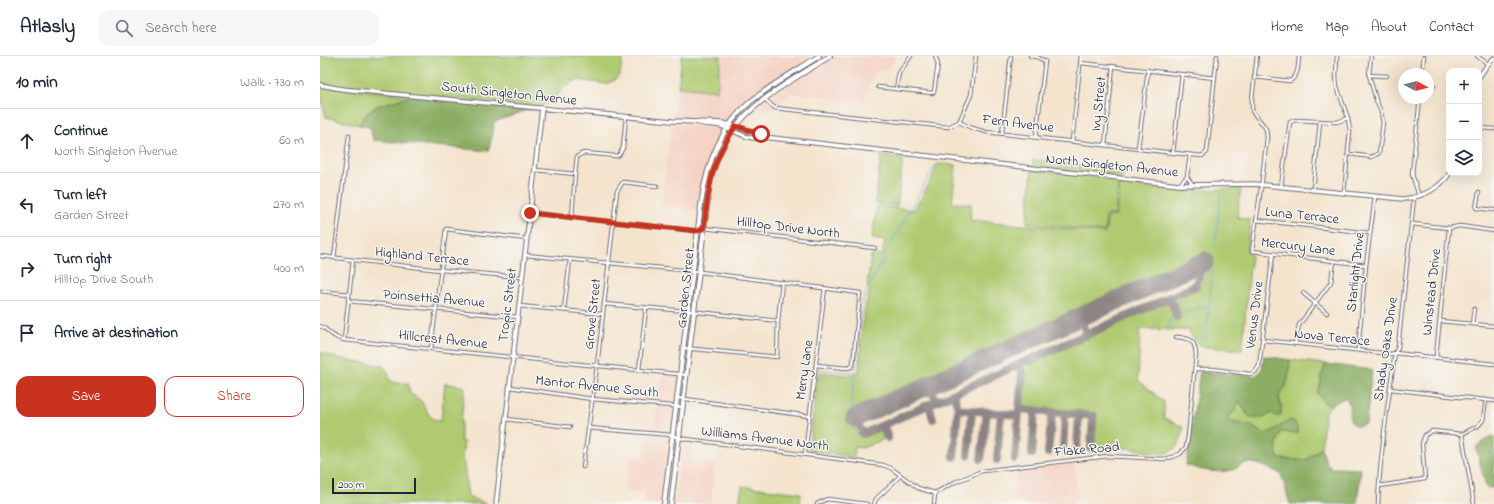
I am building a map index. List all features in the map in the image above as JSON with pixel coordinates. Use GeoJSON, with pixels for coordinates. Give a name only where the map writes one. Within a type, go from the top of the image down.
{"type":"FeatureCollection","features":[{"type":"Feature","properties":{"kind":"main road","name":"Garden Street"},"geometry":{"type":"LineString","coordinates":[[671,504],[712,172],[718,156],[732,131],[748,112],[765,98],[830,56]]}},
{"type":"Feature","properties":{"kind":"main road","name":"Garden Street"},"geometry":{"type":"LineString","coordinates":[[664,504],[689,312],[703,189],[708,169],[715,151],[729,126],[750,103],[818,57]]}},
{"type":"Feature","properties":{"kind":"main road"},"geometry":{"type":"LineString","coordinates":[[809,70],[810,64],[818,57]]}},
{"type":"Feature","properties":{"kind":"main road"},"geometry":{"type":"LineString","coordinates":[[797,78],[806,65]]}},
{"type":"Feature","properties":{"kind":"main road"},"geometry":{"type":"LineString","coordinates":[[669,466],[676,464]]}},
{"type":"Feature","properties":{"kind":"street"},"geometry":{"type":"LineString","coordinates":[[896,89],[898,73],[911,56]]}},
{"type":"Feature","properties":{"kind":"street"},"geometry":{"type":"LineString","coordinates":[[878,87],[934,92],[938,64],[935,56]]}},
{"type":"Feature","properties":{"kind":"street"},"geometry":{"type":"LineString","coordinates":[[765,98],[770,105],[775,108],[948,127],[959,122],[971,95],[976,56]]}},
{"type":"Feature","properties":{"kind":"street"},"geometry":{"type":"LineString","coordinates":[[1002,133],[1011,56]]}},
{"type":"Feature","properties":{"kind":"street"},"geometry":{"type":"LineString","coordinates":[[1030,56],[1037,57],[1045,61],[1036,137]]}},
{"type":"Feature","properties":{"kind":"street"},"geometry":{"type":"LineString","coordinates":[[1072,141],[1081,56]]}},
{"type":"Feature","properties":{"kind":"street"},"geometry":{"type":"LineString","coordinates":[[1080,63],[1215,78],[1217,56]]}},
{"type":"Feature","properties":{"kind":"street"},"geometry":{"type":"LineString","coordinates":[[1256,220],[1266,144],[1266,129],[1252,112],[1257,56]]}},
{"type":"Feature","properties":{"kind":"street"},"geometry":{"type":"LineString","coordinates":[[1254,77],[1290,81],[1295,78],[1297,73],[1299,56]]}},
{"type":"Feature","properties":{"kind":"street"},"geometry":{"type":"LineString","coordinates":[[1337,56],[1337,87],[1348,118],[1350,131],[1344,194]]}},
{"type":"Feature","properties":{"kind":"street"},"geometry":{"type":"LineString","coordinates":[[1349,154],[1372,157],[1379,153],[1383,123],[1382,112],[1376,100],[1369,74],[1371,56]]}},
{"type":"Feature","properties":{"kind":"street"},"geometry":{"type":"LineString","coordinates":[[1423,68],[1424,56]]}},
{"type":"Feature","properties":{"kind":"street"},"geometry":{"type":"LineString","coordinates":[[1477,56],[1488,64]]}},
{"type":"Feature","properties":{"kind":"street"},"geometry":{"type":"LineString","coordinates":[[1482,73],[1494,58]]}},
{"type":"Feature","properties":{"kind":"street","name":"Ivy Street"},"geometry":{"type":"LineString","coordinates":[[1105,145],[1113,66]]}},
{"type":"Feature","properties":{"kind":"street"},"geometry":{"type":"LineString","coordinates":[[1138,149],[1148,70]]}},
{"type":"Feature","properties":{"kind":"street"},"geometry":{"type":"LineString","coordinates":[[1173,153],[1182,74]]}},
{"type":"Feature","properties":{"kind":"street"},"geometry":{"type":"LineString","coordinates":[[1369,74],[1387,76]]}},
{"type":"Feature","properties":{"kind":"street","name":"Fern Avenue"},"geometry":{"type":"LineString","coordinates":[[959,122],[986,132],[1202,156],[1207,152],[1215,78]]}},
{"type":"Feature","properties":{"kind":"street","name":"South Singleton Avenue"},"geometry":{"type":"LineString","coordinates":[[320,85],[342,89],[626,117],[716,122],[729,126]]}},
{"type":"Feature","properties":{"kind":"street"},"geometry":{"type":"LineString","coordinates":[[1419,104],[1412,174],[1419,196]]}},
{"type":"Feature","properties":{"kind":"street","name":"Tropic Street"},"geometry":{"type":"LineString","coordinates":[[496,504],[542,108]]}},
{"type":"Feature","properties":{"kind":"street"},"geometry":{"type":"LineString","coordinates":[[572,218],[577,157],[585,153],[616,156],[622,153],[626,117]]}},
{"type":"Feature","properties":{"kind":"street"},"geometry":{"type":"LineString","coordinates":[[1281,186],[1290,122],[1295,120],[1337,122],[1348,118]]}},
{"type":"Feature","properties":{"kind":"street"},"geometry":{"type":"LineString","coordinates":[[1313,190],[1320,122]]}},
{"type":"Feature","properties":{"kind":"street"},"geometry":{"type":"LineString","coordinates":[[729,126],[732,131]]}},
{"type":"Feature","properties":{"kind":"street","name":"North Singleton Avenue"},"geometry":{"type":"LineString","coordinates":[[729,126],[736,126],[761,134],[764,137]]}},
{"type":"Feature","properties":{"kind":"street"},"geometry":{"type":"LineString","coordinates":[[1482,128],[1494,129]]}},
{"type":"Feature","properties":{"kind":"street","name":"North Singleton Avenue"},"geometry":{"type":"LineString","coordinates":[[732,131],[745,136],[760,139],[764,137],[1179,185],[1234,183],[1261,184],[1344,194],[1403,199],[1414,198],[1438,187],[1447,176]]}},
{"type":"Feature","properties":{"kind":"street"},"geometry":{"type":"LineString","coordinates":[[334,258],[349,135]]}},
{"type":"Feature","properties":{"kind":"street"},"geometry":{"type":"LineString","coordinates":[[1179,185],[1187,177],[1190,155]]}},
{"type":"Feature","properties":{"kind":"street"},"geometry":{"type":"LineString","coordinates":[[536,170],[575,174]]}},
{"type":"Feature","properties":{"kind":"street"},"geometry":{"type":"LineString","coordinates":[[1187,177],[1193,185]]}},
{"type":"Feature","properties":{"kind":"street","name":"Grove Street"},"geometry":{"type":"LineString","coordinates":[[583,467],[597,366],[617,191],[623,182],[657,186]]}},
{"type":"Feature","properties":{"kind":"street"},"geometry":{"type":"LineString","coordinates":[[1479,192],[1476,208],[1494,210]]}},
{"type":"Feature","properties":{"kind":"street","name":"Starlight Drive"},"geometry":{"type":"LineString","coordinates":[[1358,350],[1366,265],[1375,197]]}},
{"type":"Feature","properties":{"kind":"street","name":"Shady Oaks Drive"},"geometry":{"type":"LineString","coordinates":[[1378,504],[1390,389],[1395,353],[1398,348],[1414,198]]}},
{"type":"Feature","properties":{"kind":"street"},"geometry":{"type":"LineString","coordinates":[[530,213],[698,231],[704,228]]}},
{"type":"Feature","properties":{"kind":"street","name":"Luna Terrace"},"geometry":{"type":"LineString","coordinates":[[1256,220],[1370,233]]}},
{"type":"Feature","properties":{"kind":"street","name":"Mercury Lane"},"geometry":{"type":"LineString","coordinates":[[1256,220],[1252,251],[1366,265]]}},
{"type":"Feature","properties":{"kind":"street"},"geometry":{"type":"LineString","coordinates":[[1412,224],[1449,228],[1460,226],[1494,231]]}},
{"type":"Feature","properties":{"kind":"street","name":"Hilltop Drive North"},"geometry":{"type":"LineString","coordinates":[[704,228],[875,248]]}},
{"type":"Feature","properties":{"kind":"street","name":"Winstead Drive"},"geometry":{"type":"LineString","coordinates":[[1436,357],[1449,228]]}},
{"type":"Feature","properties":{"kind":"street"},"geometry":{"type":"LineString","coordinates":[[431,348],[446,229],[527,240]]}},
{"type":"Feature","properties":{"kind":"street","name":"Venus Drive"},"geometry":{"type":"LineString","coordinates":[[1195,369],[1213,369],[1250,374],[1255,372],[1259,366],[1274,254]]}},
{"type":"Feature","properties":{"kind":"street"},"geometry":{"type":"LineString","coordinates":[[525,255],[693,271],[860,293],[853,364],[851,367],[847,368],[816,365]]}},
{"type":"Feature","properties":{"kind":"street","name":"Highland Terrace"},"geometry":{"type":"LineString","coordinates":[[320,256],[440,270],[522,277]]}},
{"type":"Feature","properties":{"kind":"street"},"geometry":{"type":"LineString","coordinates":[[344,340],[353,260]]}},
{"type":"Feature","properties":{"kind":"street"},"geometry":{"type":"LineString","coordinates":[[564,310],[570,260]]}},
{"type":"Feature","properties":{"kind":"street"},"geometry":{"type":"LineString","coordinates":[[1295,344],[1299,325],[1330,282],[1334,261]]}},
{"type":"Feature","properties":{"kind":"street"},"geometry":{"type":"LineString","coordinates":[[684,348],[777,357],[778,321],[782,282]]}},
{"type":"Feature","properties":{"kind":"street","name":"Merry Lane"},"geometry":{"type":"LineString","coordinates":[[805,454],[825,288]]}},
{"type":"Feature","properties":{"kind":"street"},"geometry":{"type":"LineString","coordinates":[[320,291],[349,294]]}},
{"type":"Feature","properties":{"kind":"street"},"geometry":{"type":"LineString","coordinates":[[1303,292],[1327,313]]}},
{"type":"Feature","properties":{"kind":"street","name":"Poinsettia Avenue"},"geometry":{"type":"LineString","coordinates":[[348,301],[518,317]]}},
{"type":"Feature","properties":{"kind":"street"},"geometry":{"type":"LineString","coordinates":[[604,304],[778,321]]}},
{"type":"Feature","properties":{"kind":"street"},"geometry":{"type":"LineString","coordinates":[[519,306],[603,314]]}},
{"type":"Feature","properties":{"kind":"street"},"geometry":{"type":"LineString","coordinates":[[639,370],[646,308]]}},
{"type":"Feature","properties":{"kind":"street"},"geometry":{"type":"LineString","coordinates":[[1472,324],[1474,309]]}},
{"type":"Feature","properties":{"kind":"street"},"geometry":{"type":"LineString","coordinates":[[1440,321],[1494,326]]}},
{"type":"Feature","properties":{"kind":"street","name":"Hillcrest Avenue"},"geometry":{"type":"LineString","coordinates":[[320,326],[325,328],[335,338],[344,340],[688,375]]}},
{"type":"Feature","properties":{"kind":"street","name":"Flake Road"},"geometry":{"type":"LineString","coordinates":[[935,493],[955,482],[982,471],[1108,456],[1164,459],[1180,454],[1186,447],[1188,437],[1195,369],[1195,345],[1189,339],[1176,337]]}},
{"type":"Feature","properties":{"kind":"street","name":"Nova Terrace"},"geometry":{"type":"LineString","coordinates":[[1263,340],[1494,364]]}},
{"type":"Feature","properties":{"kind":"street","name":"Mantor Avenue South"},"geometry":{"type":"LineString","coordinates":[[510,387],[592,399],[683,407]]}},
{"type":"Feature","properties":{"kind":"street"},"geometry":{"type":"LineString","coordinates":[[1390,389],[1494,401]]}},
{"type":"Feature","properties":{"kind":"street"},"geometry":{"type":"LineString","coordinates":[[678,398],[809,416]]}},
{"type":"Feature","properties":{"kind":"street"},"geometry":{"type":"LineString","coordinates":[[1379,486],[1426,479],[1422,444],[1425,434],[1432,431],[1462,434],[1478,426],[1483,420],[1486,400]]}},
{"type":"Feature","properties":{"kind":"street"},"geometry":{"type":"LineString","coordinates":[[506,419],[570,427]]}},
{"type":"Feature","properties":{"kind":"street","name":"Williams Avenue North"},"geometry":{"type":"LineString","coordinates":[[588,428],[673,436],[883,466],[891,468],[918,488],[935,493]]}},
{"type":"Feature","properties":{"kind":"street"},"geometry":{"type":"LineString","coordinates":[[1462,434],[1474,504]]}},
{"type":"Feature","properties":{"kind":"street"},"geometry":{"type":"LineString","coordinates":[[874,504],[876,499],[900,476]]}},
{"type":"Feature","properties":{"kind":"street"},"geometry":{"type":"LineString","coordinates":[[934,504],[935,493]]}},
{"type":"Feature","properties":{"kind":"street"},"geometry":{"type":"LineString","coordinates":[[817,504],[827,499],[867,504]]}},
{"type":"Feature","properties":{"kind":"street"},"geometry":{"type":"LineString","coordinates":[[496,504],[501,504]]}},
{"type":"Feature","properties":{"kind":"shaded area"},"geometry":{"type":"Polygon","coordinates":[[[721,56],[812,56],[753,93],[727,123],[716,120],[673,120],[678,87],[717,90],[721,56]]]}},
{"type":"Feature","properties":{"kind":"shaded area"},"geometry":{"type":"Polygon","coordinates":[[[838,56],[897,56],[891,67],[882,72],[876,71],[869,85],[865,101],[791,93],[775,111],[757,108],[764,101],[778,92],[838,56]]]}},
{"type":"Feature","properties":{"kind":"shaded area"},"geometry":{"type":"Polygon","coordinates":[[[672,123],[723,128],[712,146],[697,210],[661,206],[672,123]]]}},
{"type":"Feature","properties":{"kind":"shaded area"},"geometry":{"type":"Polygon","coordinates":[[[662,374],[679,376],[676,404],[658,403],[662,374]]]}},
{"type":"Feature","properties":{"kind":"shaded area"},"geometry":{"type":"Polygon","coordinates":[[[658,405],[675,407],[672,434],[654,432],[658,405]]]}},
{"type":"Feature","properties":{"kind":"shaded area"},"geometry":{"type":"Polygon","coordinates":[[[685,420],[696,421],[694,439],[683,437],[685,420]]]}},
{"type":"Feature","properties":{"kind":"shaded area"},"geometry":{"type":"Polygon","coordinates":[[[646,434],[672,437],[663,504],[644,504],[645,492],[625,491],[628,457],[644,458],[646,434]]]}},
{"type":"Feature","properties":{"kind":"shaded area"},"geometry":{"type":"Polygon","coordinates":[[[683,440],[693,442],[691,462],[715,464],[711,502],[722,504],[674,504],[683,440]]]}},
{"type":"Feature","properties":{"kind":"shaded area"},"geometry":{"type":"Polygon","coordinates":[[[1073,462],[1079,496],[1070,504],[1024,504],[1024,501],[1013,500],[1016,471],[1073,462]]]}},
{"type":"Feature","properties":{"kind":"green space"},"geometry":{"type":"Polygon","coordinates":[[[320,56],[623,56],[620,74],[615,80],[606,84],[578,80],[567,85],[550,102],[537,106],[342,87],[320,83],[320,56]]]}},
{"type":"Feature","properties":{"kind":"green space"},"geometry":{"type":"Polygon","coordinates":[[[682,56],[721,56],[717,91],[678,87],[682,56]]]}},
{"type":"Feature","properties":{"kind":"green space"},"geometry":{"type":"Polygon","coordinates":[[[320,86],[411,96],[377,106],[367,113],[359,125],[326,117],[320,86]]]}},
{"type":"Feature","properties":{"kind":"green space"},"geometry":{"type":"Polygon","coordinates":[[[411,96],[531,109],[494,122],[493,134],[488,151],[373,140],[370,127],[359,125],[367,113],[377,106],[411,96]]]}},
{"type":"Feature","properties":{"kind":"green space"},"geometry":{"type":"Polygon","coordinates":[[[881,156],[903,159],[897,206],[875,203],[881,156]]]}},
{"type":"Feature","properties":{"kind":"green space"},"geometry":{"type":"Polygon","coordinates":[[[1033,160],[1124,170],[1123,177],[1033,167],[1033,160]]]}},
{"type":"Feature","properties":{"kind":"green space"},"geometry":{"type":"Polygon","coordinates":[[[938,164],[956,165],[952,203],[971,204],[970,220],[1105,233],[1108,216],[1116,216],[1120,184],[1182,191],[1241,188],[1237,217],[1250,220],[1247,249],[1251,256],[1242,350],[1199,345],[1188,330],[1140,329],[1138,380],[1164,402],[1164,418],[1183,427],[1180,440],[1174,449],[1167,453],[1120,447],[1094,450],[1097,413],[1025,407],[1023,404],[1027,367],[1167,302],[1172,306],[1175,318],[1180,317],[1177,301],[1181,296],[1200,288],[1210,265],[1205,252],[848,414],[856,433],[863,437],[880,430],[884,439],[863,448],[855,447],[854,457],[811,451],[809,449],[818,372],[854,376],[859,372],[863,320],[870,291],[867,287],[871,255],[882,256],[885,241],[872,239],[877,206],[914,210],[930,182],[938,164]]]}},
{"type":"Feature","properties":{"kind":"green space"},"geometry":{"type":"Polygon","coordinates":[[[1032,170],[1123,180],[1123,183],[1118,184],[1115,215],[1106,215],[1105,232],[1027,223],[1032,170]]]}},
{"type":"Feature","properties":{"kind":"green space"},"geometry":{"type":"Polygon","coordinates":[[[320,352],[337,358],[383,366],[388,372],[389,380],[396,383],[408,383],[410,393],[421,401],[431,417],[441,421],[445,383],[465,387],[461,422],[461,442],[464,442],[462,460],[464,464],[468,497],[487,504],[320,504],[320,352]]]}},
{"type":"Feature","properties":{"kind":"green space"},"geometry":{"type":"Polygon","coordinates":[[[1264,356],[1290,360],[1286,386],[1279,396],[1281,408],[1280,416],[1275,416],[1272,413],[1263,418],[1251,418],[1238,402],[1235,411],[1227,418],[1228,421],[1251,426],[1265,434],[1272,432],[1290,420],[1295,422],[1298,433],[1281,432],[1277,445],[1278,458],[1307,460],[1321,448],[1327,464],[1332,468],[1361,469],[1357,504],[1290,504],[1281,474],[1267,467],[1256,464],[1246,463],[1232,470],[1220,472],[1203,470],[1186,465],[1200,372],[1256,376],[1262,369],[1264,356]]]}},
{"type":"Feature","properties":{"kind":"green space"},"geometry":{"type":"Polygon","coordinates":[[[1290,360],[1326,364],[1317,393],[1326,403],[1331,405],[1325,413],[1321,448],[1304,461],[1279,459],[1277,456],[1277,442],[1281,432],[1298,432],[1295,422],[1286,423],[1265,434],[1251,426],[1228,421],[1227,418],[1235,411],[1238,402],[1251,418],[1263,418],[1282,407],[1279,396],[1286,386],[1290,360]]]}},
{"type":"Feature","properties":{"kind":"green space"},"geometry":{"type":"Polygon","coordinates":[[[1326,364],[1372,370],[1366,424],[1356,426],[1352,422],[1349,415],[1349,404],[1344,398],[1331,405],[1321,399],[1317,393],[1326,364]]]}},
{"type":"Feature","properties":{"kind":"green space"},"geometry":{"type":"Polygon","coordinates":[[[1494,436],[1493,488],[1486,487],[1476,447],[1485,440],[1494,436]]]}},
{"type":"Feature","properties":{"kind":"green space"},"geometry":{"type":"Polygon","coordinates":[[[742,486],[801,493],[800,504],[739,504],[742,486]]]}},
{"type":"Feature","properties":{"kind":"waterway"},"geometry":{"type":"LineString","coordinates":[[890,245],[936,164]]}},
{"type":"Feature","properties":{"kind":"waterway"},"geometry":{"type":"LineString","coordinates":[[1215,246],[1221,192]]}},
{"type":"Feature","properties":{"kind":"waterway"},"geometry":{"type":"LineString","coordinates":[[817,369],[855,373],[862,302],[888,249]]}},
{"type":"Feature","properties":{"kind":"waterway"},"geometry":{"type":"LineString","coordinates":[[1205,342],[1213,269]]}},
{"type":"Feature","properties":{"kind":"waterway"},"geometry":{"type":"LineString","coordinates":[[1181,313],[1209,305]]}},
{"type":"Feature","properties":{"kind":"waterway"},"geometry":{"type":"LineString","coordinates":[[1168,330],[1170,319],[1173,315]]}},
{"type":"Feature","properties":{"kind":"waterway"},"geometry":{"type":"LineString","coordinates":[[851,408],[855,373]]}},
{"type":"Feature","properties":{"kind":"taxiway"},"geometry":{"type":"LineString","coordinates":[[855,418],[863,434],[1195,286],[1205,261]]}},
{"type":"Feature","properties":{"kind":"taxiway"},"geometry":{"type":"LineString","coordinates":[[1170,297],[1177,317]]}},
{"type":"Feature","properties":{"kind":"taxiway"},"geometry":{"type":"LineString","coordinates":[[1080,317],[1086,334]]}},
{"type":"Feature","properties":{"kind":"taxiway"},"geometry":{"type":"LineString","coordinates":[[1015,459],[1022,374],[1020,364]]}},
{"type":"Feature","properties":{"kind":"taxiway"},"geometry":{"type":"LineString","coordinates":[[929,385],[936,401]]}},
{"type":"Feature","properties":{"kind":"taxiway"},"geometry":{"type":"LineString","coordinates":[[954,394],[958,409],[954,457]]}},
{"type":"Feature","properties":{"kind":"taxiway"},"geometry":{"type":"LineString","coordinates":[[929,404],[933,419]]}},
{"type":"Feature","properties":{"kind":"taxiway"},"geometry":{"type":"LineString","coordinates":[[958,409],[1018,415]]}},
{"type":"Feature","properties":{"kind":"taxiway"},"geometry":{"type":"LineString","coordinates":[[1019,409],[1093,416],[1091,448]]}},
{"type":"Feature","properties":{"kind":"taxiway"},"geometry":{"type":"LineString","coordinates":[[968,455],[972,410]]}},
{"type":"Feature","properties":{"kind":"taxiway"},"geometry":{"type":"LineString","coordinates":[[1032,454],[1035,410]]}},
{"type":"Feature","properties":{"kind":"taxiway"},"geometry":{"type":"LineString","coordinates":[[981,459],[987,412]]}},
{"type":"Feature","properties":{"kind":"taxiway"},"geometry":{"type":"LineString","coordinates":[[1048,453],[1052,412]]}},
{"type":"Feature","properties":{"kind":"taxiway"},"geometry":{"type":"LineString","coordinates":[[997,460],[1001,413]]}},
{"type":"Feature","properties":{"kind":"taxiway"},"geometry":{"type":"LineString","coordinates":[[1063,449],[1065,413]]}},
{"type":"Feature","properties":{"kind":"taxiway"},"geometry":{"type":"LineString","coordinates":[[1077,447],[1079,414]]}},
{"type":"Feature","properties":{"kind":"taxiway"},"geometry":{"type":"LineString","coordinates":[[883,425],[888,438]]}},
{"type":"Feature","properties":{"kind":"runway"},"geometry":{"type":"LineString","coordinates":[[855,418],[1205,261]]}},
{"type":"Feature","properties":{"kind":"route"},"geometry":{"type":"LineString","coordinates":[[530,213],[698,231],[704,228],[712,172],[725,142],[736,126],[761,134]]}}]}
